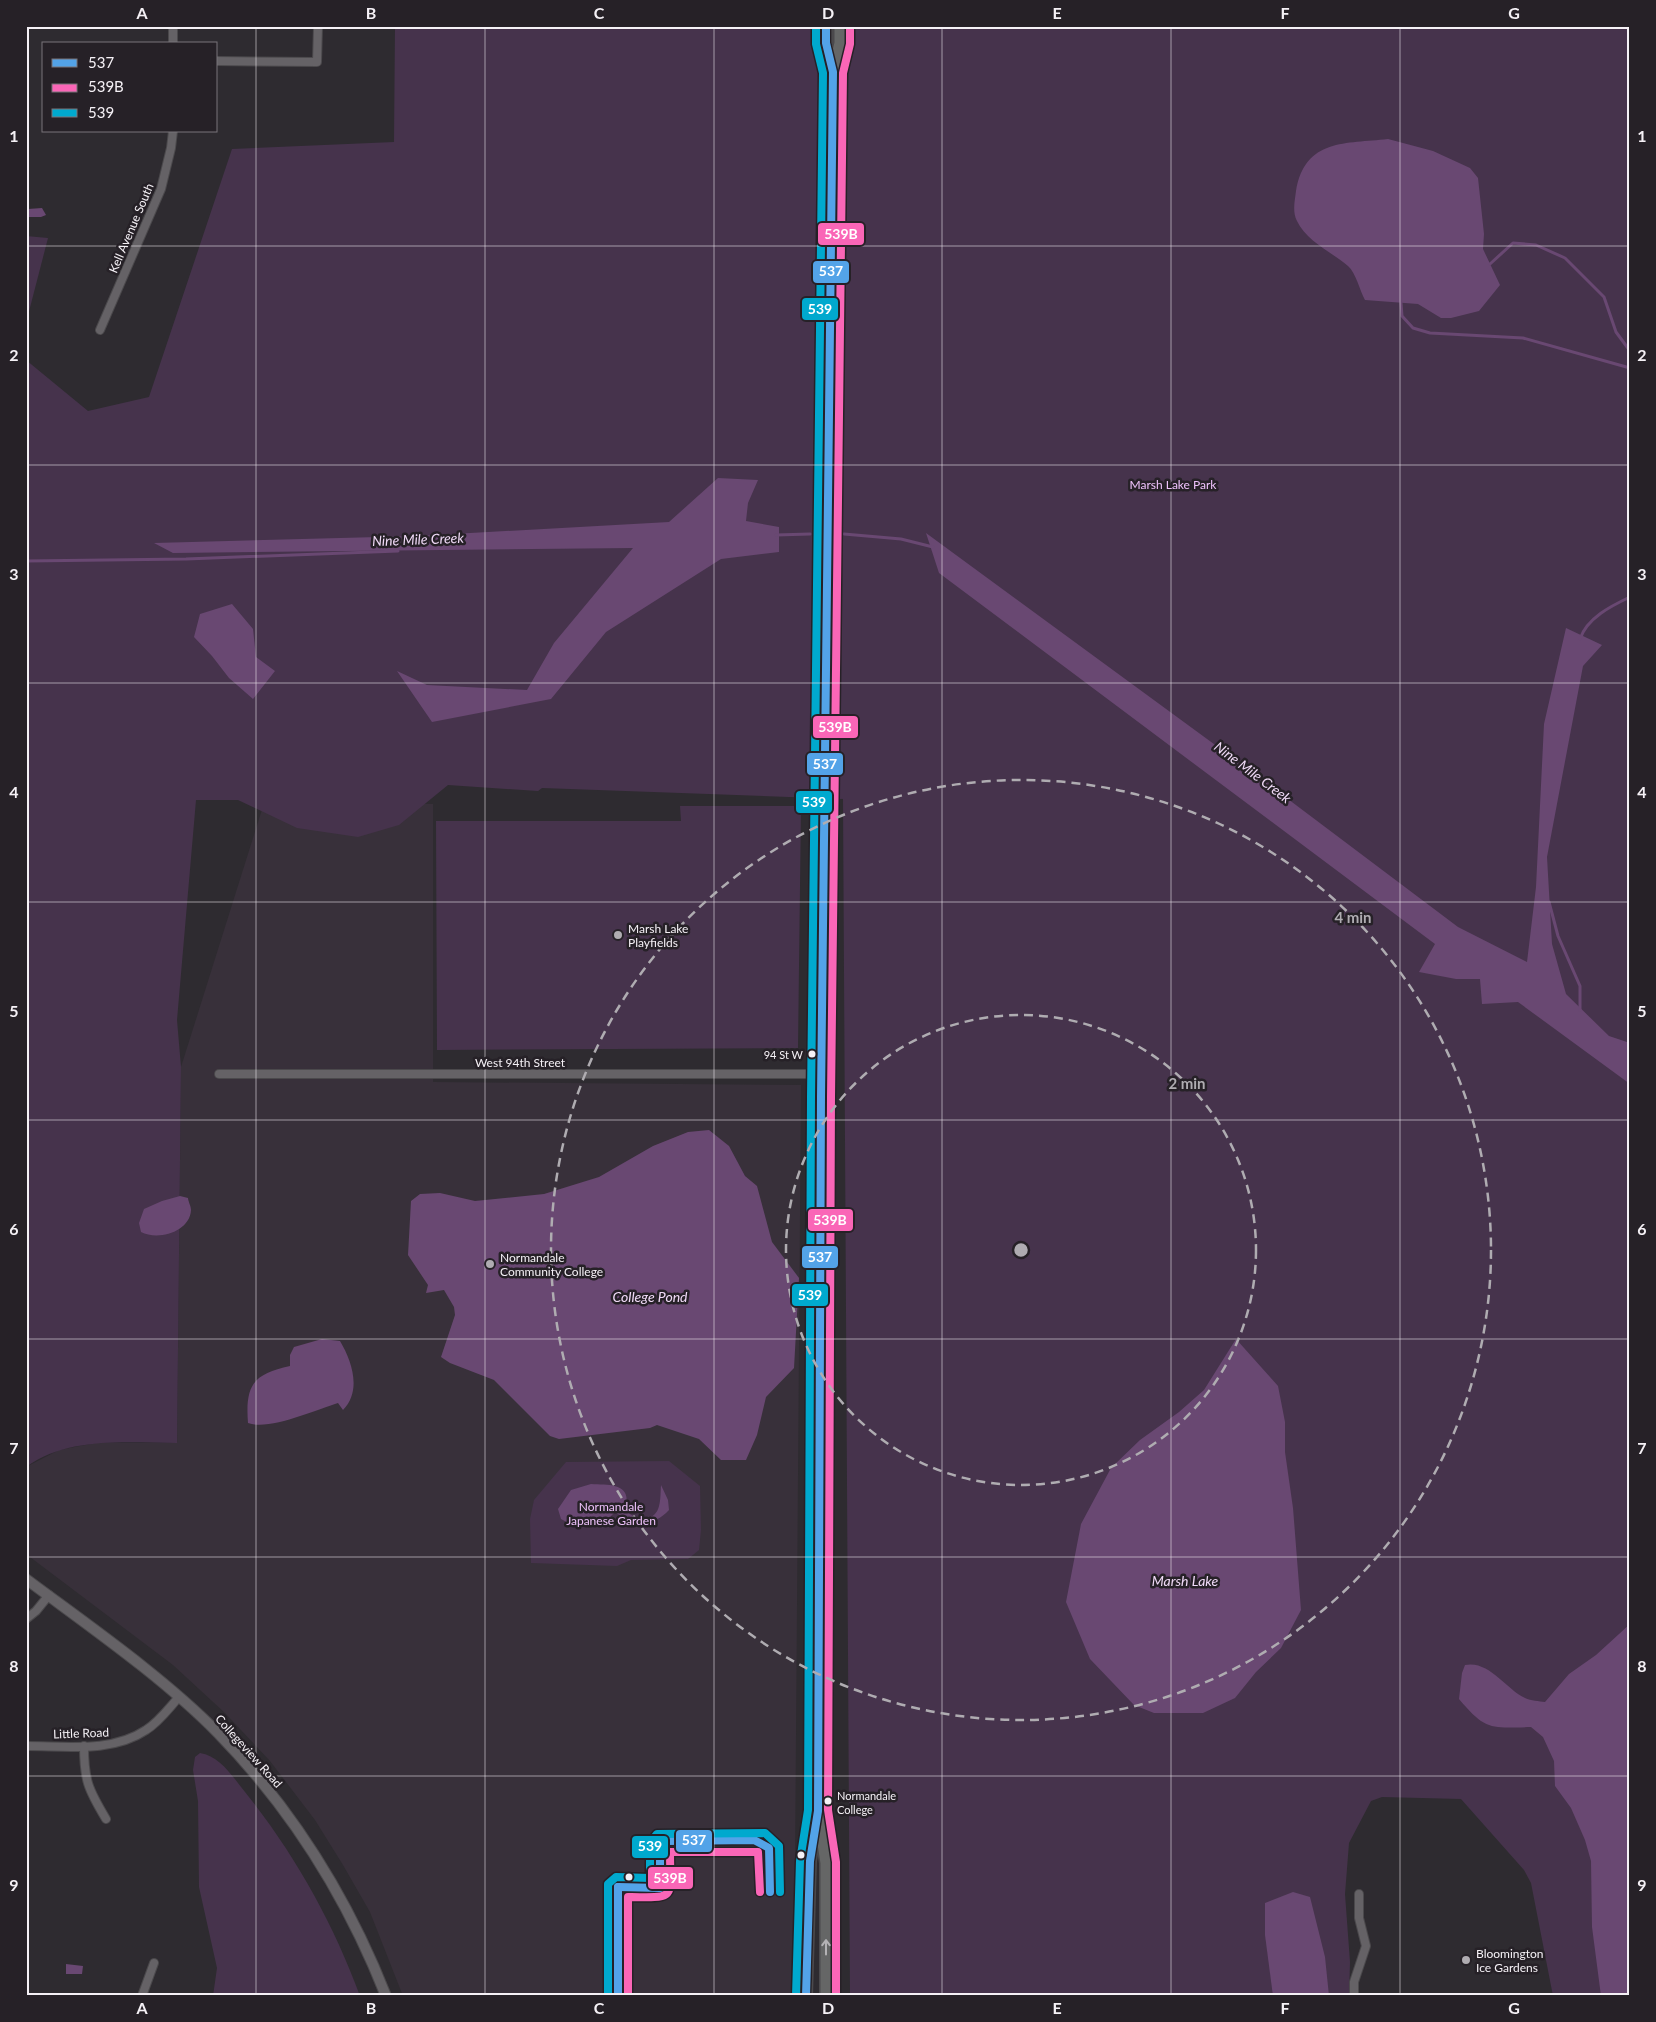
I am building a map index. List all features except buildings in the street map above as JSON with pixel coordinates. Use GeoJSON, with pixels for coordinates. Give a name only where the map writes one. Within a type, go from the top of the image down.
{"type":"FeatureCollection","features":[{"type":"Feature","properties":{"kind":"main road"},"geometry":{"type":"LineString","coordinates":[[826,26],[826,43],[833,72]]}},
{"type":"Feature","properties":{"kind":"main road"},"geometry":{"type":"LineString","coordinates":[[806,1996],[810,1861],[818,1811],[822,1074],[833,72],[840,44],[840,26]]}},
{"type":"Feature","properties":{"kind":"main road"},"geometry":{"type":"LineString","coordinates":[[818,1811],[826,1863],[826,1996]]}},
{"type":"Feature","properties":{"kind":"street"},"geometry":{"type":"LineString","coordinates":[[173,26],[173,42]]}},
{"type":"Feature","properties":{"kind":"street"},"geometry":{"type":"LineString","coordinates":[[218,61],[317,62],[318,26]]}},
{"type":"Feature","properties":{"kind":"street","name":"Kell Avenue South"},"geometry":{"type":"LineString","coordinates":[[100,330],[161,188],[173,132]]}},
{"type":"Feature","properties":{"kind":"street","name":"West 94th Street"},"geometry":{"type":"LineString","coordinates":[[219,1074],[822,1074]]}},
{"type":"Feature","properties":{"kind":"street","name":"Collegeview Road"},"geometry":{"type":"LineString","coordinates":[[26,1579],[179,1697],[217,1732],[286,1811],[342,1900],[368,1952],[386,1996]]}},
{"type":"Feature","properties":{"kind":"street"},"geometry":{"type":"LineString","coordinates":[[26,1619],[36,1611],[49,1595]]}},
{"type":"Feature","properties":{"kind":"street","name":"Little Road"},"geometry":{"type":"LineString","coordinates":[[26,1746],[114,1744],[132,1738],[148,1729],[179,1697]]}},
{"type":"Feature","properties":{"kind":"street"},"geometry":{"type":"LineString","coordinates":[[84,1746],[84,1775],[89,1790],[106,1819]]}},
{"type":"Feature","properties":{"kind":"street"},"geometry":{"type":"LineString","coordinates":[[1354,1996],[1354,1982],[1366,1946],[1359,1918],[1359,1894]]}},
{"type":"Feature","properties":{"kind":"street"},"geometry":{"type":"LineString","coordinates":[[142,1996],[154,1963]]}},
{"type":"Feature","properties":{"kind":"shaded area","name":"Normandale Community College"},"geometry":{"type":"Polygon","coordinates":[[[265,800],[433,804],[433,1082],[801,1085],[794,1996],[403,1996],[370,1912],[315,1820],[270,1761],[225,1713],[173,1665],[26,1554],[28,1466],[59,1450],[96,1443],[177,1443],[181,1067],[265,800]]]}},
{"type":"Feature","properties":{"kind":"green space","name":"Marsh Lake Park"},"geometry":{"type":"Polygon","coordinates":[[[395,26],[1630,26],[1630,1996],[1553,1996],[1531,1883],[1524,1870],[1461,1799],[1382,1797],[1371,1801],[1349,1843],[1345,1894],[1350,1962],[1349,1996],[1332,1996],[1330,1994],[1330,1996],[850,1996],[843,799],[542,788],[538,791],[448,785],[399,825],[358,837],[297,828],[238,800],[196,800],[177,1020],[181,1067],[177,1443],[119,1442],[79,1446],[43,1457],[26,1467],[26,360],[88,411],[149,397],[232,149],[394,142],[395,26]]]}},
{"type":"Feature","properties":{"kind":"green space"},"geometry":{"type":"Polygon","coordinates":[[[26,236],[48,238],[26,323],[26,236]]]}},
{"type":"Feature","properties":{"kind":"green space","name":"Marsh Lake Playfields"},"geometry":{"type":"Polygon","coordinates":[[[680,806],[801,806],[798,1048],[437,1050],[436,821],[681,821],[680,806]]]}},
{"type":"Feature","properties":{"kind":"green space","name":"Normandale Japanese Garden"},"geometry":{"type":"Polygon","coordinates":[[[669,1461],[700,1486],[701,1530],[699,1550],[688,1559],[631,1560],[617,1566],[531,1563],[530,1519],[534,1500],[566,1462],[669,1461]]]}},
{"type":"Feature","properties":{"kind":"green space"},"geometry":{"type":"Polygon","coordinates":[[[200,1753],[214,1758],[226,1768],[280,1839],[325,1915],[338,1941],[360,1996],[213,1996],[217,1968],[199,1887],[198,1801],[193,1770],[195,1757],[200,1753]]]}},
{"type":"Feature","properties":{"kind":"water"},"geometry":{"type":"Polygon","coordinates":[[[1388,139],[1433,151],[1470,168],[1478,178],[1484,234],[1483,249],[1500,285],[1479,311],[1451,318],[1441,318],[1418,304],[1365,300],[1351,269],[1313,241],[1297,221],[1294,210],[1296,191],[1301,174],[1308,161],[1330,147],[1388,139]]]}},
{"type":"Feature","properties":{"kind":"water"},"geometry":{"type":"Polygon","coordinates":[[[42,208],[46,215],[27,217],[28,209],[42,208]]]}},
{"type":"Feature","properties":{"kind":"water"},"geometry":{"type":"Polygon","coordinates":[[[718,478],[758,480],[748,503],[746,521],[779,527],[779,552],[721,559],[606,632],[551,699],[432,722],[397,671],[427,685],[527,690],[554,643],[633,548],[173,553],[154,543],[417,536],[669,522],[718,478]]]}},
{"type":"Feature","properties":{"kind":"water"},"geometry":{"type":"Polygon","coordinates":[[[926,533],[1248,769],[1458,927],[1527,962],[1536,887],[1544,724],[1566,628],[1602,645],[1583,666],[1547,857],[1552,944],[1566,994],[1609,1036],[1630,1043],[1630,1084],[1518,1002],[1482,1004],[1480,979],[1456,979],[1419,972],[1435,944],[939,573],[926,533]]]}},
{"type":"Feature","properties":{"kind":"water"},"geometry":{"type":"Polygon","coordinates":[[[232,604],[253,629],[256,657],[275,671],[253,699],[229,678],[194,637],[200,614],[232,604]]]}},
{"type":"Feature","properties":{"kind":"water","name":"College Pond"},"geometry":{"type":"Polygon","coordinates":[[[709,1130],[729,1146],[745,1176],[757,1186],[772,1242],[799,1278],[794,1368],[766,1397],[757,1435],[746,1460],[721,1460],[699,1439],[657,1425],[650,1428],[559,1439],[550,1436],[494,1380],[450,1363],[441,1357],[455,1315],[454,1307],[444,1290],[426,1293],[428,1285],[408,1255],[411,1201],[420,1194],[440,1193],[475,1201],[544,1194],[599,1177],[653,1146],[688,1132],[709,1130]]]}},
{"type":"Feature","properties":{"kind":"water"},"geometry":{"type":"Polygon","coordinates":[[[180,1196],[188,1198],[191,1208],[189,1218],[185,1224],[172,1233],[164,1235],[148,1235],[141,1232],[139,1223],[144,1209],[180,1196]]]}},
{"type":"Feature","properties":{"kind":"water"},"geometry":{"type":"Polygon","coordinates":[[[322,1339],[340,1341],[351,1367],[354,1385],[349,1402],[343,1410],[338,1403],[280,1422],[257,1425],[248,1423],[248,1399],[254,1383],[268,1373],[290,1366],[290,1355],[294,1347],[322,1339]]]}},
{"type":"Feature","properties":{"kind":"water","name":"Marsh Lake"},"geometry":{"type":"Polygon","coordinates":[[[1236,1339],[1278,1386],[1285,1422],[1285,1452],[1293,1508],[1301,1610],[1281,1648],[1256,1672],[1235,1698],[1203,1713],[1154,1713],[1134,1705],[1090,1659],[1066,1602],[1081,1524],[1111,1468],[1140,1440],[1179,1412],[1204,1390],[1236,1339]]]}},
{"type":"Feature","properties":{"kind":"water"},"geometry":{"type":"Polygon","coordinates":[[[591,1484],[613,1486],[623,1490],[627,1501],[625,1510],[633,1516],[643,1518],[654,1515],[657,1512],[660,1502],[661,1485],[668,1500],[669,1510],[663,1516],[649,1522],[628,1519],[615,1512],[611,1516],[612,1524],[601,1526],[596,1521],[593,1524],[572,1525],[561,1519],[558,1509],[571,1490],[591,1484]]]}},
{"type":"Feature","properties":{"kind":"water"},"geometry":{"type":"Polygon","coordinates":[[[1630,1624],[1630,1996],[1601,1996],[1592,1927],[1591,1861],[1585,1840],[1571,1808],[1555,1786],[1554,1761],[1543,1737],[1531,1727],[1507,1728],[1483,1722],[1459,1699],[1462,1673],[1465,1665],[1474,1665],[1490,1671],[1525,1698],[1545,1702],[1569,1674],[1596,1655],[1630,1624]]]}},
{"type":"Feature","properties":{"kind":"water"},"geometry":{"type":"Polygon","coordinates":[[[1293,1892],[1310,1897],[1325,1957],[1329,1996],[1273,1996],[1265,1935],[1265,1903],[1293,1892]]]}},
{"type":"Feature","properties":{"kind":"water"},"geometry":{"type":"Polygon","coordinates":[[[66,1964],[83,1966],[82,1974],[66,1974],[66,1964]]]}},
{"type":"Feature","properties":{"kind":"waterway"},"geometry":{"type":"LineString","coordinates":[[1490,264],[1513,243],[1536,245],[1565,258],[1604,297],[1616,332],[1630,351]]}},
{"type":"Feature","properties":{"kind":"waterway"},"geometry":{"type":"LineString","coordinates":[[1401,303],[1402,316],[1413,328],[1430,333],[1523,338],[1630,368]]}},
{"type":"Feature","properties":{"kind":"waterway","name":"Nine Mile Creek"},"geometry":{"type":"LineString","coordinates":[[776,535],[810,534]]}},
{"type":"Feature","properties":{"kind":"waterway","name":"Nine Mile Creek"},"geometry":{"type":"LineString","coordinates":[[844,534],[901,539],[933,547]]}},
{"type":"Feature","properties":{"kind":"waterway","name":"Nine Mile Creek"},"geometry":{"type":"LineString","coordinates":[[26,561],[186,559],[398,551]]}},
{"type":"Feature","properties":{"kind":"waterway"},"geometry":{"type":"LineString","coordinates":[[1580,639],[1583,632],[1594,619],[1630,597]]}},
{"type":"Feature","properties":{"kind":"waterway"},"geometry":{"type":"LineString","coordinates":[[1549,902],[1558,936],[1580,986],[1580,1010]]}},
{"type":"Feature","properties":{"kind":"transit line","name":"539"},"geometry":{"type":"LineString","coordinates":[[796,1996],[800,1861],[808,1810],[811,1097],[823,73],[816,44],[816,26]]}},
{"type":"Feature","properties":{"kind":"transit line","name":"537"},"geometry":{"type":"LineString","coordinates":[[806,1996],[810,1861],[818,1811],[821,1097],[833,72],[826,43],[826,26]]}},
{"type":"Feature","properties":{"kind":"transit line","name":"539B"},"geometry":{"type":"LineString","coordinates":[[836,1996],[836,1862],[828,1810],[831,1097],[843,73],[850,44],[850,26]]}},
{"type":"Feature","properties":{"kind":"transit line","name":"539"},"geometry":{"type":"LineString","coordinates":[[608,1996],[608,1884],[616,1877],[650,1878],[650,1843],[657,1834],[765,1833],[779,1846],[780,1892]]}},
{"type":"Feature","properties":{"kind":"transit line","name":"537"},"geometry":{"type":"LineString","coordinates":[[618,1887],[660,1888],[660,1845],[666,1841],[754,1840],[769,1848],[770,1892]]}},
{"type":"Feature","properties":{"kind":"transit line","name":"539B"},"geometry":{"type":"LineString","coordinates":[[628,1996],[628,1897],[656,1897],[668,1893],[670,1887],[670,1852],[758,1852],[760,1892]]}},
{"type":"Feature","properties":{"kind":"transit line","name":"537"},"geometry":{"type":"LineString","coordinates":[[618,1887],[618,1996]]}},
{"type":"Feature","properties":{"kind":"place","name":"Marsh Lake Playfields"},"geometry":{"type":"Point","coordinates":[618,935]}},
{"type":"Feature","properties":{"kind":"place","name":"94 St W"},"geometry":{"type":"Point","coordinates":[812,1054]}},
{"type":"Feature","properties":{"kind":"place","name":"Normandale Community College"},"geometry":{"type":"Point","coordinates":[490,1264]}},
{"type":"Feature","properties":{"kind":"place","name":"Normandale College"},"geometry":{"type":"Point","coordinates":[828,1801]}},
{"type":"Feature","properties":{"kind":"place","name":"Bloomington Ice Gardens"},"geometry":{"type":"Point","coordinates":[1466,1960]}}]}
